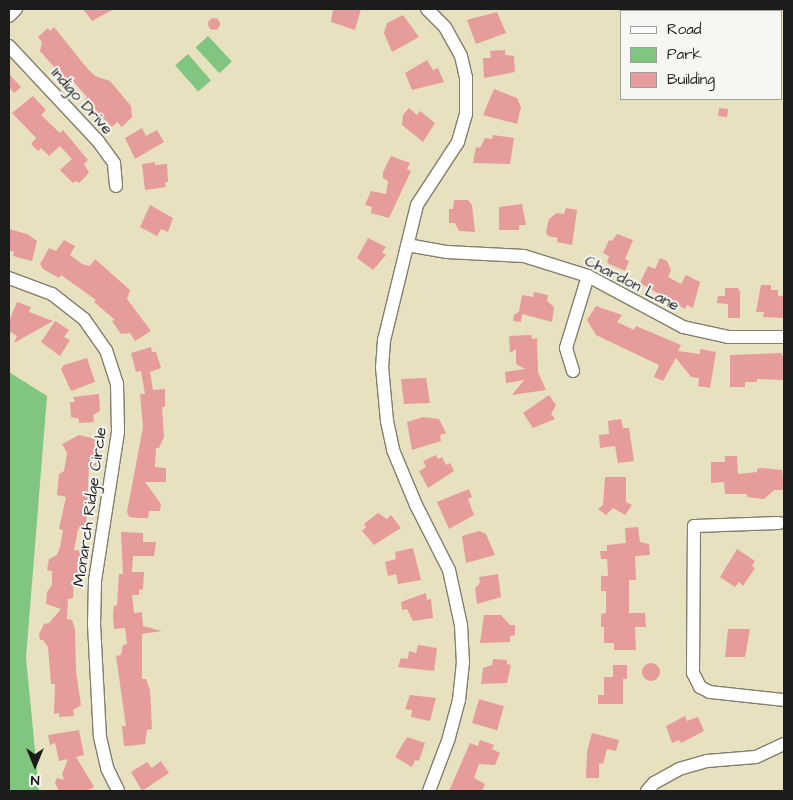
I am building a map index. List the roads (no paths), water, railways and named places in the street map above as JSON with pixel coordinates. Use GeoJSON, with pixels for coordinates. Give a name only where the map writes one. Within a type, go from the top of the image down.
{"type":"FeatureCollection","features":[{"type":"Feature","properties":{"kind":"street"},"geometry":{"type":"LineString","coordinates":[[9,16],[16,9]]}},
{"type":"Feature","properties":{"kind":"street"},"geometry":{"type":"LineString","coordinates":[[427,9],[445,27],[457,47],[466,77],[466,106],[458,142],[417,205],[384,340],[382,367],[387,421],[405,483],[449,570],[458,606],[462,643],[461,681],[455,719],[429,791]]}},
{"type":"Feature","properties":{"kind":"street","name":"Indigo Drive"},"geometry":{"type":"LineString","coordinates":[[9,46],[98,141],[114,163],[116,186]]}},
{"type":"Feature","properties":{"kind":"street","name":"Chardon Lane"},"geometry":{"type":"LineString","coordinates":[[407,244],[447,252],[524,256],[588,276],[684,327],[728,337],[784,337]]}},
{"type":"Feature","properties":{"kind":"street"},"geometry":{"type":"LineString","coordinates":[[573,372],[566,348],[588,276]]}},
{"type":"Feature","properties":{"kind":"street","name":"Monarch Ridge Circle"},"geometry":{"type":"LineString","coordinates":[[9,278],[52,294],[84,319],[106,350],[117,383],[118,432],[95,581],[94,624],[100,737],[107,768],[118,791]]}},
{"type":"Feature","properties":{"kind":"street"},"geometry":{"type":"LineString","coordinates":[[779,523],[694,526],[693,673],[700,687],[710,692],[784,700]]}},
{"type":"Feature","properties":{"kind":"street"},"geometry":{"type":"LineString","coordinates":[[647,791],[654,783],[679,769],[707,761],[756,757],[784,744]]}}]}
